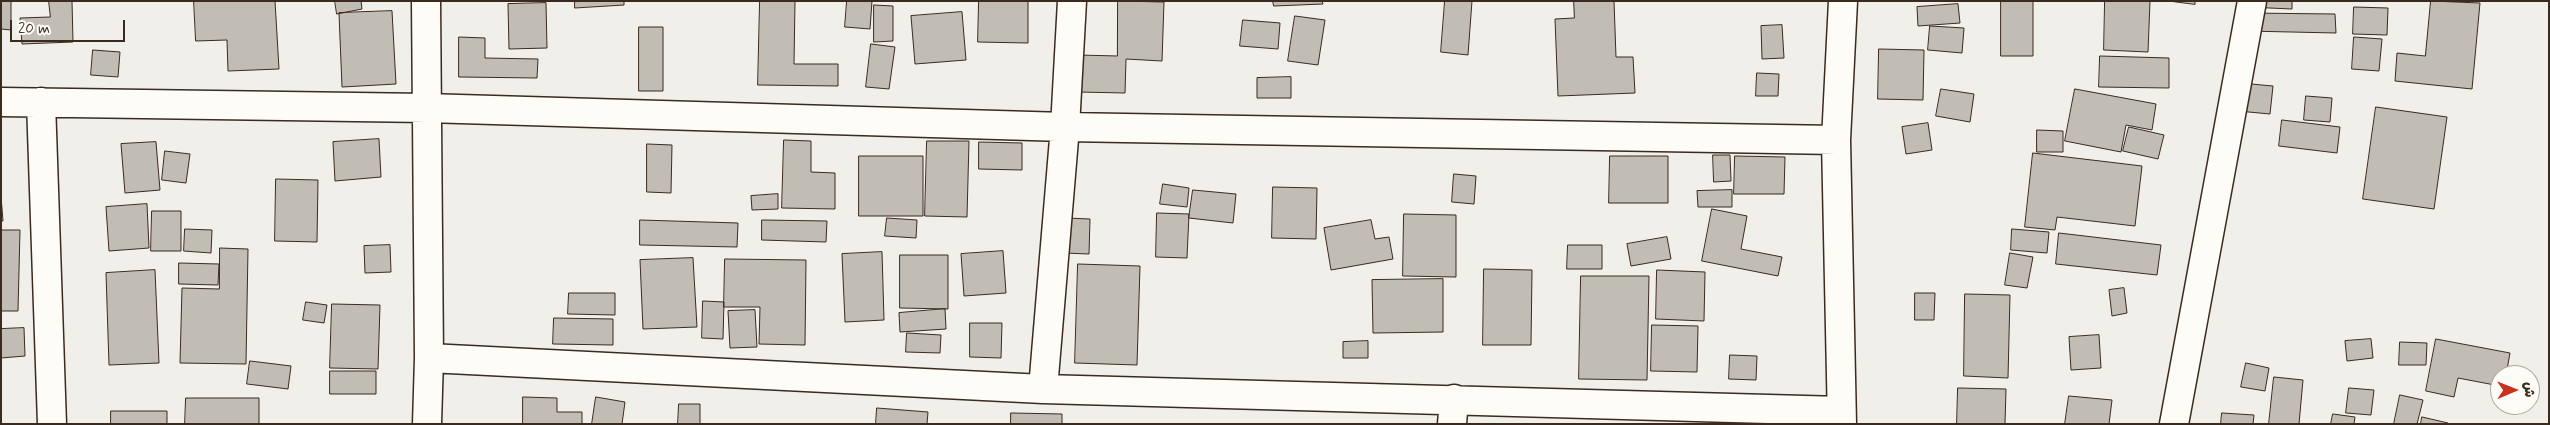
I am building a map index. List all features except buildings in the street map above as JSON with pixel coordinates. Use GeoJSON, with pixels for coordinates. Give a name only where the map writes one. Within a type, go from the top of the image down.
{"type":"FeatureCollection","features":[{"type":"Feature","properties":{"kind":"street"},"geometry":{"type":"LineString","coordinates":[[426,1],[429,358],[427,424]]}},
{"type":"Feature","properties":{"kind":"street"},"geometry":{"type":"LineString","coordinates":[[1043,389],[1065,127],[1072,1]]}},
{"type":"Feature","properties":{"kind":"street"},"geometry":{"type":"LineString","coordinates":[[429,358],[1453,412],[1842,417],[1836,140],[1842,1]]}},
{"type":"Feature","properties":{"kind":"street"},"geometry":{"type":"LineString","coordinates":[[2174,424],[2252,1]]}},
{"type":"Feature","properties":{"kind":"street"},"geometry":{"type":"LineString","coordinates":[[1,102],[426,108],[1065,127],[1836,140]]}},
{"type":"Feature","properties":{"kind":"street"},"geometry":{"type":"LineString","coordinates":[[41,102],[52,424]]}}]}
